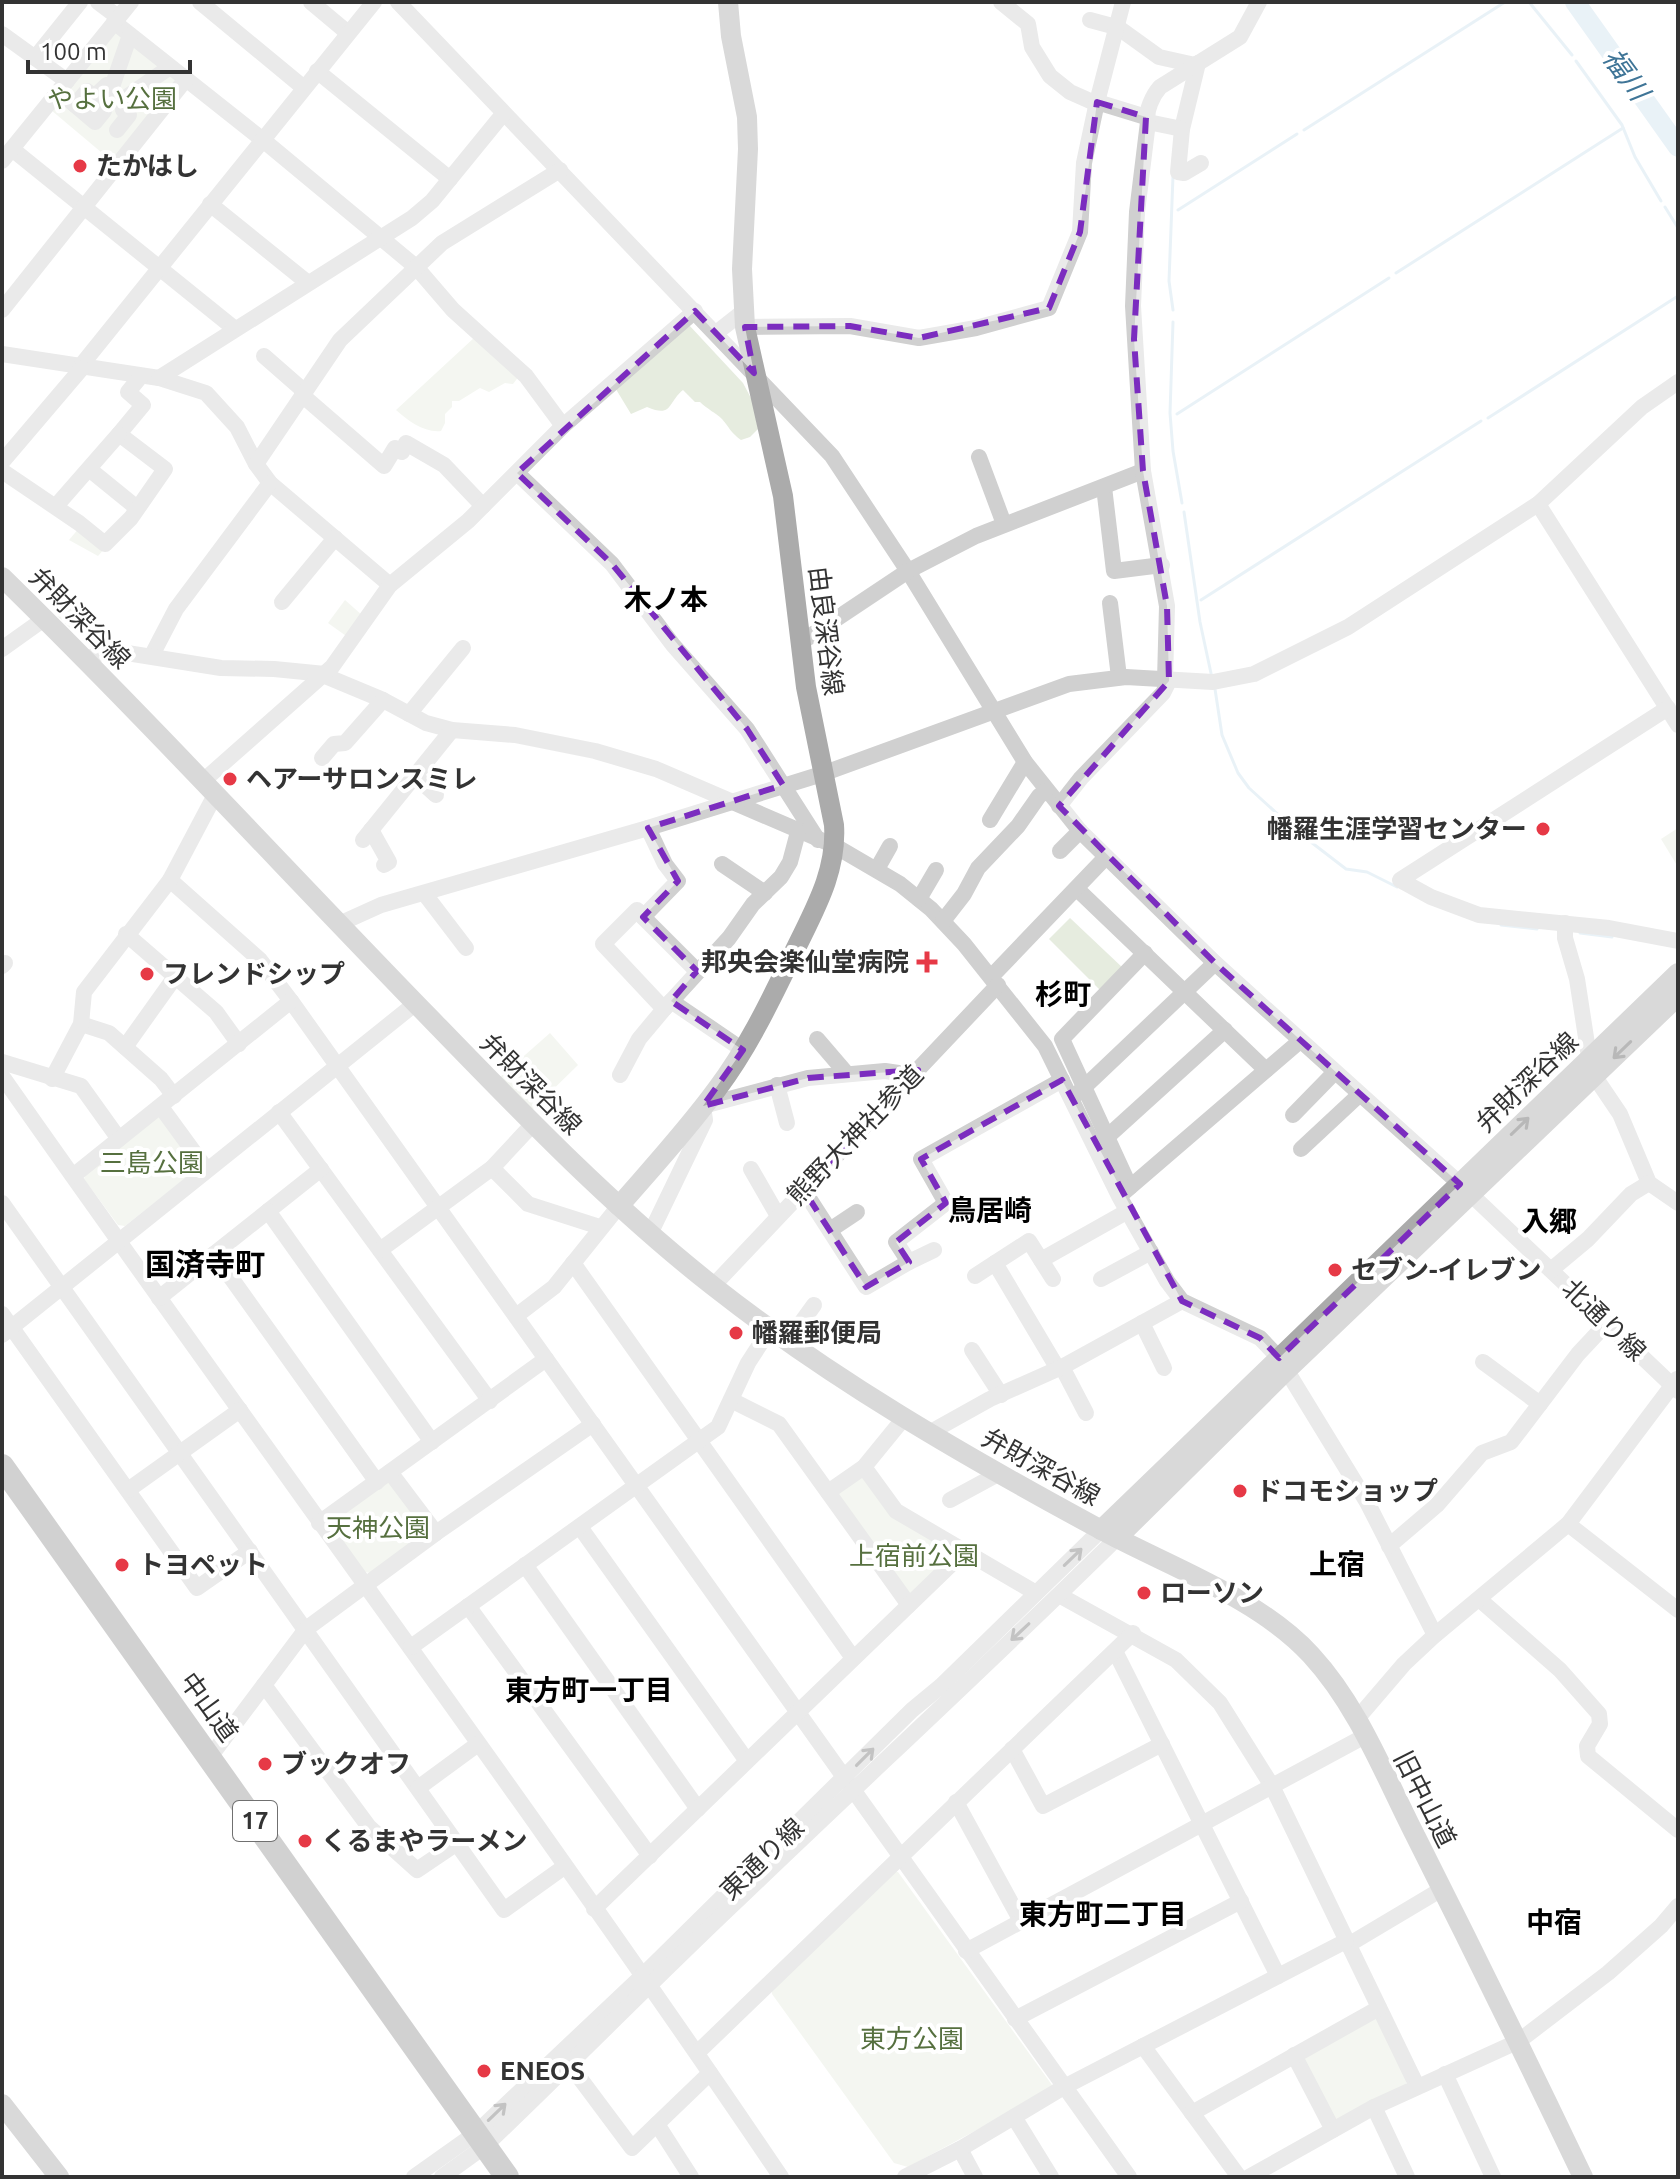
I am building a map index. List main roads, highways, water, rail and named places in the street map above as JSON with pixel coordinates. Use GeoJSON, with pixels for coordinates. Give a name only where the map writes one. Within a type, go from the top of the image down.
{"type":"FeatureCollection","features":[{"type":"Feature","properties":{"kind":"highway","name":"中山道"},"geometry":{"type":"LineString","coordinates":[[2,1466],[507,2177]]}},
{"type":"Feature","properties":{"kind":"main road","name":"由良深谷線"},"geometry":{"type":"LineString","coordinates":[[619,1206],[703,1106],[743,1050],[768,1007],[821,897],[827,843],[834,825],[810,717],[783,496],[754,373],[745,319],[742,269],[747,117],[731,36],[728,2]]}},
{"type":"Feature","properties":{"kind":"main road","name":"弁財深谷線"},"geometry":{"type":"LineString","coordinates":[[2,577],[532,1125],[650,1234],[770,1329],[904,1418],[998,1474],[1109,1534],[1592,1067],[1678,973]]}},
{"type":"Feature","properties":{"kind":"main road","name":"弁財深谷線"},"geometry":{"type":"LineString","coordinates":[[1592,1067],[1678,996]]}},
{"type":"Feature","properties":{"kind":"main road","name":"旧中山道"},"geometry":{"type":"LineString","coordinates":[[1109,1534],[1244,1602],[1275,1621],[1313,1657],[1361,1728],[1519,2041],[1583,2177]]}},
{"type":"Feature","properties":{"kind":"main road"},"geometry":{"type":"LineString","coordinates":[[2,2104],[59,2177]]}},
{"type":"Feature","properties":{"kind":"waterway"},"geometry":{"type":"LineString","coordinates":[[1304,130],[1505,2]]}},
{"type":"Feature","properties":{"kind":"waterway"},"geometry":{"type":"LineString","coordinates":[[1529,2],[1572,55]]}},
{"type":"Feature","properties":{"kind":"waterway","name":"福川"},"geometry":{"type":"LineString","coordinates":[[1575,2],[1678,147]]}},
{"type":"Feature","properties":{"kind":"waterway"},"geometry":{"type":"LineString","coordinates":[[1576,61],[1622,125],[1635,157],[1661,201]]}},
{"type":"Feature","properties":{"kind":"waterway"},"geometry":{"type":"LineString","coordinates":[[1396,273],[1623,128]]}},
{"type":"Feature","properties":{"kind":"waterway"},"geometry":{"type":"LineString","coordinates":[[1178,210],[1297,134]]}},
{"type":"Feature","properties":{"kind":"waterway"},"geometry":{"type":"LineString","coordinates":[[1173,176],[1169,281],[1173,310]]}},
{"type":"Feature","properties":{"kind":"waterway"},"geometry":{"type":"LineString","coordinates":[[1665,207],[1678,228]]}},
{"type":"Feature","properties":{"kind":"waterway"},"geometry":{"type":"LineString","coordinates":[[1177,414],[1389,278]]}},
{"type":"Feature","properties":{"kind":"waterway"},"geometry":{"type":"LineString","coordinates":[[1488,418],[1678,296]]}},
{"type":"Feature","properties":{"kind":"waterway"},"geometry":{"type":"LineString","coordinates":[[1173,322],[1170,413],[1182,503]]}},
{"type":"Feature","properties":{"kind":"waterway"},"geometry":{"type":"LineString","coordinates":[[1201,600],[1481,421]]}},
{"type":"Feature","properties":{"kind":"waterway"},"geometry":{"type":"LineString","coordinates":[[1184,512],[1200,622],[1212,678]]}},
{"type":"Feature","properties":{"kind":"waterway"},"geometry":{"type":"LineString","coordinates":[[1215,689],[1222,735],[1238,773],[1249,788],[1294,829],[1346,869],[1367,872],[1397,887]]}},
{"type":"Feature","properties":{"kind":"waterway"},"geometry":{"type":"LineString","coordinates":[[1501,925],[1537,929]]}},
{"type":"Feature","properties":{"kind":"waterway"},"geometry":{"type":"LineString","coordinates":[[1580,933],[1612,937]]}},
{"type":"Feature","properties":{"kind":"place","name":"たかはし"},"geometry":{"type":"Point","coordinates":[80,166]}},
{"type":"Feature","properties":{"kind":"place","name":"ヘアーサロンスミレ"},"geometry":{"type":"Point","coordinates":[230,779]}},
{"type":"Feature","properties":{"kind":"place","name":"幡羅生涯学習センター"},"geometry":{"type":"Point","coordinates":[1543,829]}},
{"type":"Feature","properties":{"kind":"place","name":"邦央会楽仙堂病院"},"geometry":{"type":"Point","coordinates":[927,962]}},
{"type":"Feature","properties":{"kind":"place","name":"フレンドシップ"},"geometry":{"type":"Point","coordinates":[147,974]}},
{"type":"Feature","properties":{"kind":"place","name":"セブン-イレブン"},"geometry":{"type":"Point","coordinates":[1335,1270]}},
{"type":"Feature","properties":{"kind":"place","name":"幡羅郵便局"},"geometry":{"type":"Point","coordinates":[736,1333]}},
{"type":"Feature","properties":{"kind":"place","name":"ドコモショップ"},"geometry":{"type":"Point","coordinates":[1240,1491]}},
{"type":"Feature","properties":{"kind":"place","name":"トヨペット"},"geometry":{"type":"Point","coordinates":[122,1565]}},
{"type":"Feature","properties":{"kind":"place","name":"ローソン"},"geometry":{"type":"Point","coordinates":[1144,1593]}},
{"type":"Feature","properties":{"kind":"place","name":"ブックオフ"},"geometry":{"type":"Point","coordinates":[265,1764]}},
{"type":"Feature","properties":{"kind":"place","name":"くるまやラーメン"},"geometry":{"type":"Point","coordinates":[305,1841]}},
{"type":"Feature","properties":{"kind":"place","name":"ENEOS"},"geometry":{"type":"Point","coordinates":[484,2071]}},
{"type":"Feature","properties":{"kind":"district","name":"木ノ本"},"geometry":{"type":"Point","coordinates":[666,599]}},
{"type":"Feature","properties":{"kind":"district","name":"杉町"},"geometry":{"type":"Point","coordinates":[1063,994]}},
{"type":"Feature","properties":{"kind":"district","name":"鳥居崎"},"geometry":{"type":"Point","coordinates":[990,1210]}},
{"type":"Feature","properties":{"kind":"district","name":"入郷"},"geometry":{"type":"Point","coordinates":[1549,1221]}},
{"type":"Feature","properties":{"kind":"district","name":"国済寺町"},"geometry":{"type":"Point","coordinates":[205,1265]}},
{"type":"Feature","properties":{"kind":"district","name":"上宿"},"geometry":{"type":"Point","coordinates":[1337,1564]}},
{"type":"Feature","properties":{"kind":"district","name":"東方町一丁目"},"geometry":{"type":"Point","coordinates":[589,1690]}},
{"type":"Feature","properties":{"kind":"district","name":"東方町二丁目"},"geometry":{"type":"Point","coordinates":[1103,1914]}},
{"type":"Feature","properties":{"kind":"district","name":"中宿"},"geometry":{"type":"Point","coordinates":[1554,1922]}},
{"type":"Feature","properties":{"kind":"park label","name":"やよい公園"},"geometry":{"type":"Point","coordinates":[112,99]}},
{"type":"Feature","properties":{"kind":"park label","name":"三島公園"},"geometry":{"type":"Point","coordinates":[152,1163]}},
{"type":"Feature","properties":{"kind":"park label","name":"天神公園"},"geometry":{"type":"Point","coordinates":[378,1528]}},
{"type":"Feature","properties":{"kind":"park label","name":"上宿前公園"},"geometry":{"type":"Point","coordinates":[914,1556]}},
{"type":"Feature","properties":{"kind":"park label","name":"東方公園"},"geometry":{"type":"Point","coordinates":[912,2039]}}]}
